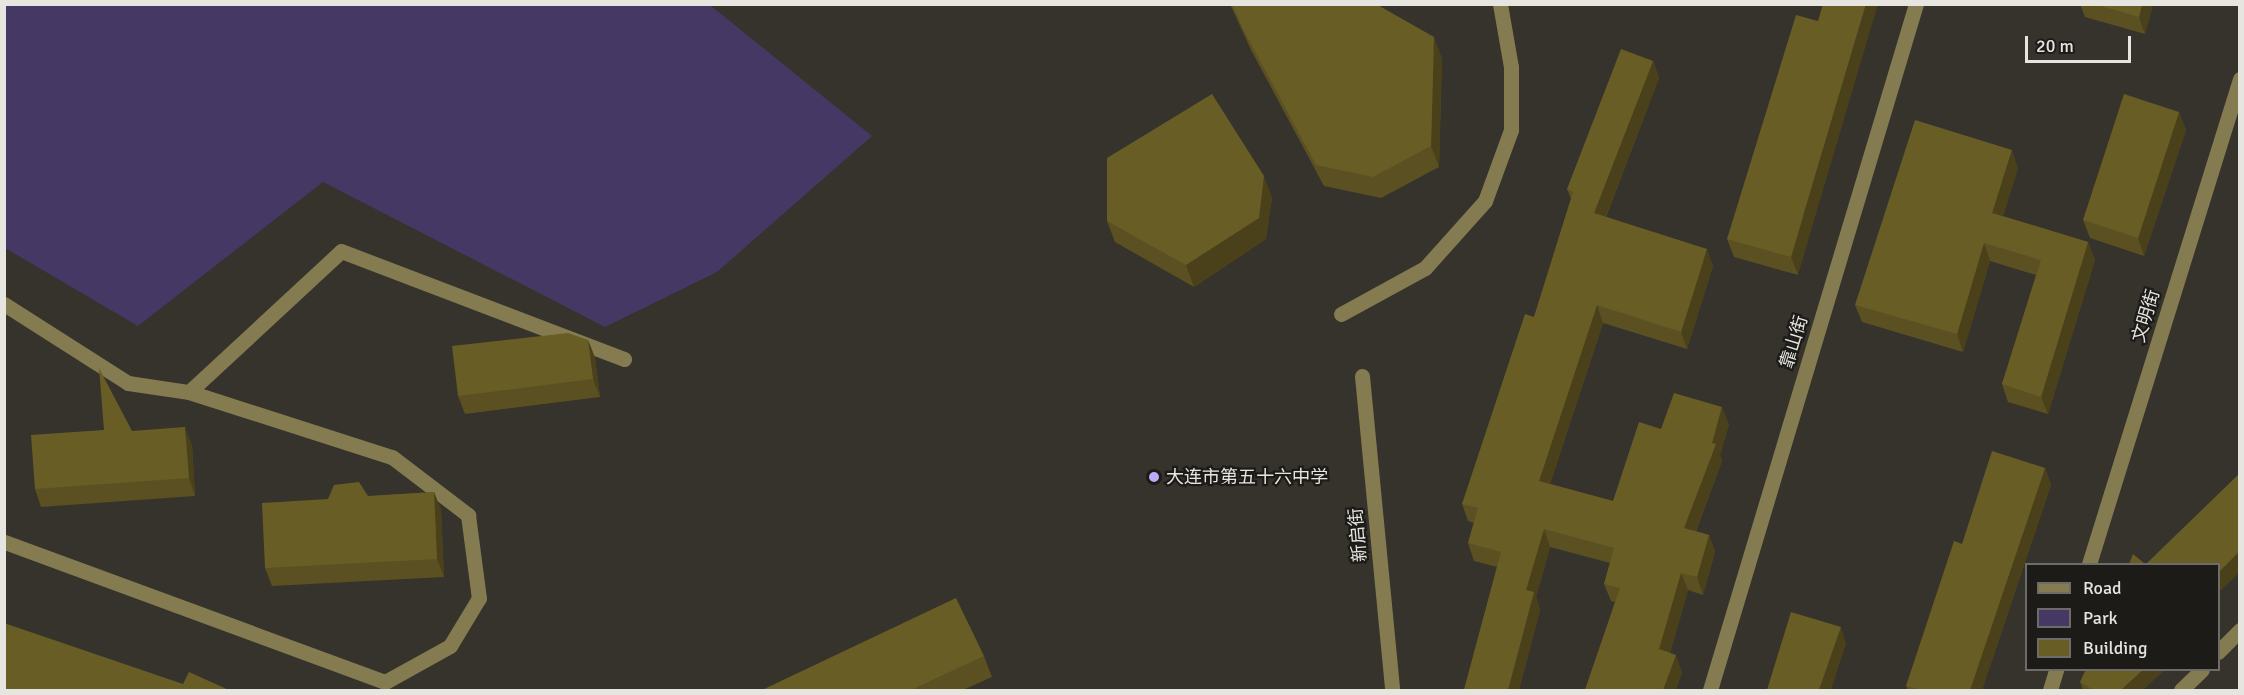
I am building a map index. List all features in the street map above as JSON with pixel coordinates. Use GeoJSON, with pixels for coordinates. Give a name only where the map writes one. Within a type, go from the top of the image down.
{"type":"FeatureCollection","features":[{"type":"Feature","properties":{"kind":"street"},"geometry":{"type":"LineString","coordinates":[[1341,314],[1425,268],[1485,201],[1511,130],[1511,67],[1500,4]]}},
{"type":"Feature","properties":{"kind":"street","name":"靠山街"},"geometry":{"type":"LineString","coordinates":[[1710,690],[1916,4]]}},
{"type":"Feature","properties":{"kind":"street","name":"文明街"},"geometry":{"type":"LineString","coordinates":[[2089,563],[2240,80]]}},
{"type":"Feature","properties":{"kind":"street"},"geometry":{"type":"LineString","coordinates":[[189,392],[341,251],[624,359]]}},
{"type":"Feature","properties":{"kind":"street"},"geometry":{"type":"LineString","coordinates":[[4,304],[128,383],[189,392],[392,457],[468,515],[479,598],[450,646],[385,682],[4,542]]}},
{"type":"Feature","properties":{"kind":"street","name":"新启街"},"geometry":{"type":"LineString","coordinates":[[1362,376],[1392,690]]}},
{"type":"Feature","properties":{"kind":"street"},"geometry":{"type":"LineString","coordinates":[[2220,650],[2240,630]]}},
{"type":"Feature","properties":{"kind":"street"},"geometry":{"type":"LineString","coordinates":[[2050,690],[2055,671]]}},
{"type":"Feature","properties":{"kind":"street"},"geometry":{"type":"LineString","coordinates":[[2181,690],[2200,671]]}},
{"type":"Feature","properties":{"kind":"green space"},"geometry":{"type":"Polygon","coordinates":[[[5,4],[710,5],[872,136],[717,272],[605,327],[323,182],[138,326],[5,248],[5,4]]]}},
{"type":"Feature","properties":{"kind":"building"},"geometry":{"type":"Polygon","coordinates":[[[1232,4],[1376,4],[1434,37],[1431,146],[1373,177],[1316,165],[1243,29],[1232,4]]]}},
{"type":"Feature","properties":{"kind":"building"},"geometry":{"type":"Polygon","coordinates":[[[1823,4],[1866,4],[1791,257],[1727,239],[1796,15],[1818,21],[1823,4]]]}},
{"type":"Feature","properties":{"kind":"building"},"geometry":{"type":"Polygon","coordinates":[[[2094,4],[2142,4],[2139,17],[2094,4]]]}},
{"type":"Feature","properties":{"kind":"building"},"geometry":{"type":"Polygon","coordinates":[[[1621,49],[1653,61],[1594,213],[1707,249],[1681,332],[1597,305],[1539,481],[1613,501],[1639,422],[1661,429],[1674,393],[1722,407],[1712,443],[1716,444],[1684,528],[1709,535],[1697,577],[1681,573],[1659,649],[1676,655],[1663,690],[1585,690],[1620,588],[1604,584],[1614,548],[1544,529],[1526,590],[1534,592],[1508,690],[1464,690],[1501,552],[1468,543],[1478,508],[1462,504],[1525,314],[1534,317],[1573,192],[1567,189],[1621,49]]]}},
{"type":"Feature","properties":{"kind":"building"},"geometry":{"type":"Polygon","coordinates":[[[1212,94],[1264,176],[1259,218],[1186,265],[1107,221],[1107,158],[1212,94]]]}},
{"type":"Feature","properties":{"kind":"building"},"geometry":{"type":"Polygon","coordinates":[[[2124,94],[2179,112],[2138,238],[2083,220],[2124,94]]]}},
{"type":"Feature","properties":{"kind":"building"},"geometry":{"type":"Polygon","coordinates":[[[1915,120],[2012,150],[1992,213],[2088,242],[2041,397],[2002,384],[2041,260],[1984,243],[1957,334],[1855,305],[1915,120]]]}},
{"type":"Feature","properties":{"kind":"building"},"geometry":{"type":"Polygon","coordinates":[[[568,333],[588,340],[593,379],[458,396],[452,346],[568,333]]]}},
{"type":"Feature","properties":{"kind":"building"},"geometry":{"type":"Polygon","coordinates":[[[99,368],[132,431],[185,427],[189,478],[35,489],[31,435],[104,430],[99,368]]]}},
{"type":"Feature","properties":{"kind":"building"},"geometry":{"type":"Polygon","coordinates":[[[1992,451],[2045,468],[1970,690],[1920,690],[1906,686],[1954,541],[1962,544],[1992,451]]]}},
{"type":"Feature","properties":{"kind":"building"},"geometry":{"type":"Polygon","coordinates":[[[2240,473],[2240,551],[2220,571],[2220,563],[2147,563],[2240,473]]]}},
{"type":"Feature","properties":{"kind":"building"},"geometry":{"type":"Polygon","coordinates":[[[359,482],[368,496],[434,492],[437,559],[265,568],[262,503],[328,499],[334,485],[359,482]]]}},
{"type":"Feature","properties":{"kind":"building"},"geometry":{"type":"Polygon","coordinates":[[[2133,554],[2144,563],[2129,563],[2133,554]]]}},
{"type":"Feature","properties":{"kind":"building"},"geometry":{"type":"Polygon","coordinates":[[[956,598],[984,656],[911,690],[762,690],[956,598]]]}},
{"type":"Feature","properties":{"kind":"building"},"geometry":{"type":"Polygon","coordinates":[[[1791,612],[1841,627],[1819,690],[1767,690],[1791,612]]]}},
{"type":"Feature","properties":{"kind":"building"},"geometry":{"type":"Polygon","coordinates":[[[4,623],[183,684],[189,672],[229,690],[4,690],[4,623]]]}},
{"type":"Feature","properties":{"kind":"building"},"geometry":{"type":"Polygon","coordinates":[[[2085,671],[2142,671],[2121,690],[2093,690],[2080,682],[2085,671]]]}},
{"type":"Feature","properties":{"kind":"place","name":"大连市第五十六中学"},"geometry":{"type":"Point","coordinates":[1154,477]}}]}
